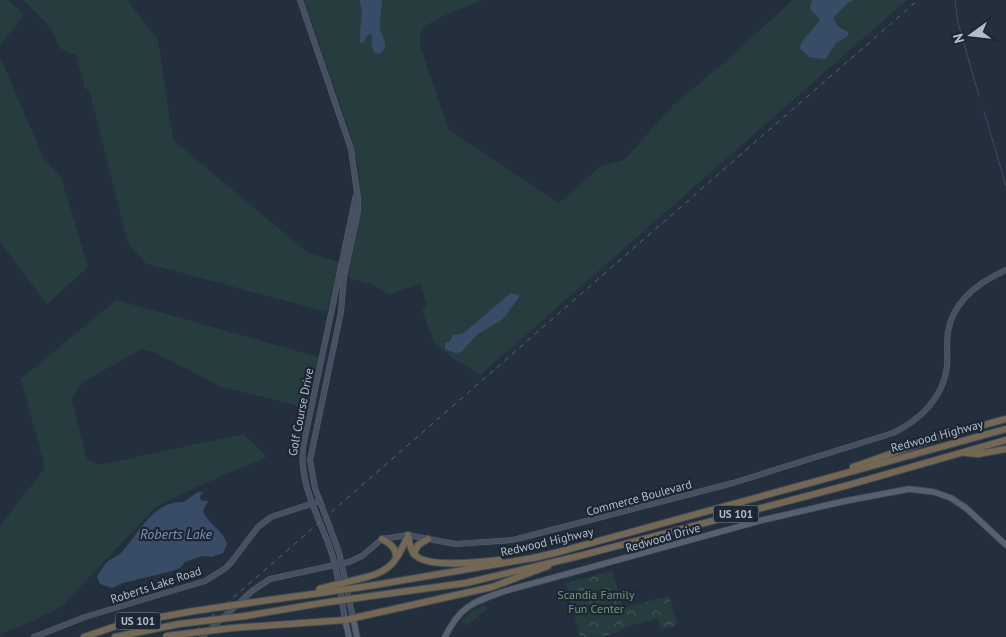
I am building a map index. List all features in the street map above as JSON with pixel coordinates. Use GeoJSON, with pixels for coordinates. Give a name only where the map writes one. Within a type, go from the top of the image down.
{"type":"FeatureCollection","features":[{"type":"Feature","properties":{"kind":"highway"},"geometry":{"type":"LineString","coordinates":[[775,492],[939,437],[1006,419]]}},
{"type":"Feature","properties":{"kind":"highway","name":"Redwood Highway"},"geometry":{"type":"LineString","coordinates":[[84,637],[122,624],[194,611],[319,591],[369,586],[533,558],[1006,429]]}},
{"type":"Feature","properties":{"kind":"highway","name":"Redwood Highway"},"geometry":{"type":"LineString","coordinates":[[115,637],[179,624],[466,583],[579,556],[845,486],[1006,440]]}},
{"type":"Feature","properties":{"kind":"highway"},"geometry":{"type":"LineString","coordinates":[[959,453],[978,454],[1006,450]]}},
{"type":"Feature","properties":{"kind":"highway"},"geometry":{"type":"LineString","coordinates":[[408,535],[414,554],[424,561],[533,558]]}},
{"type":"Feature","properties":{"kind":"highway"},"geometry":{"type":"LineString","coordinates":[[319,591],[385,571],[396,558],[408,535]]}},
{"type":"Feature","properties":{"kind":"highway"},"geometry":{"type":"LineString","coordinates":[[382,539],[394,547],[396,558]]}},
{"type":"Feature","properties":{"kind":"highway"},"geometry":{"type":"LineString","coordinates":[[414,554],[418,545],[428,539]]}},
{"type":"Feature","properties":{"kind":"highway"},"geometry":{"type":"LineString","coordinates":[[164,636],[232,628],[344,620],[492,587],[579,556]]}},
{"type":"Feature","properties":{"kind":"main road","name":"Redwood Drive"},"geometry":{"type":"LineString","coordinates":[[445,637],[456,617],[467,607],[482,599],[505,591],[763,520],[845,500],[909,489],[934,492],[950,498],[966,508],[1006,545]]}},
{"type":"Feature","properties":{"kind":"main road","name":"Golf Course Drive"},"geometry":{"type":"LineString","coordinates":[[353,618],[358,637]]}},
{"type":"Feature","properties":{"kind":"main road","name":"Golf Course Drive"},"geometry":{"type":"LineString","coordinates":[[344,620],[349,637]]}},
{"type":"Feature","properties":{"kind":"street","name":"Golf Course Drive"},"geometry":{"type":"LineString","coordinates":[[300,0],[351,149],[358,199],[358,211],[344,278],[341,312],[310,460],[311,475],[342,564],[353,618]]}},
{"type":"Feature","properties":{"kind":"street","name":"Golf Course Drive"},"geometry":{"type":"LineString","coordinates":[[344,620],[335,566],[303,476],[302,447],[354,206],[356,187]]}},
{"type":"Feature","properties":{"kind":"street","name":"Commerce Boulevard"},"geometry":{"type":"LineString","coordinates":[[202,637],[252,591],[270,580],[355,560],[382,539],[408,535],[456,544],[513,540],[733,483],[893,433],[908,426],[918,418],[936,398],[947,367],[948,330],[962,300],[989,277],[1006,270]]}},
{"type":"Feature","properties":{"kind":"street","name":"Roberts Lake Road"},"geometry":{"type":"LineString","coordinates":[[34,637],[85,617],[205,581],[234,560],[248,538],[261,524],[281,513],[320,501]]}},
{"type":"Feature","properties":{"kind":"green space"},"geometry":{"type":"Polygon","coordinates":[[[0,0],[8,0],[24,14],[0,46],[0,0]]]}},
{"type":"Feature","properties":{"kind":"green space"},"geometry":{"type":"Polygon","coordinates":[[[23,0],[127,0],[158,40],[173,140],[308,253],[339,262],[327,312],[145,263],[128,243],[90,92],[85,88],[76,55],[59,48],[51,28],[23,0]]]}},
{"type":"Feature","properties":{"kind":"green space"},"geometry":{"type":"Polygon","coordinates":[[[304,0],[482,0],[433,21],[421,33],[421,49],[449,130],[559,203],[601,166],[624,160],[674,104],[718,68],[793,0],[907,0],[480,375],[434,343],[422,309],[427,305],[420,284],[389,295],[371,284],[348,278],[360,210],[359,171],[350,133],[304,0]]]}},
{"type":"Feature","properties":{"kind":"green space"},"geometry":{"type":"Polygon","coordinates":[[[0,57],[44,159],[61,177],[88,267],[47,304],[0,242],[0,57]]]}},
{"type":"Feature","properties":{"kind":"green space"},"geometry":{"type":"Polygon","coordinates":[[[116,300],[319,357],[310,403],[303,407],[222,387],[153,352],[141,349],[83,382],[75,392],[72,401],[87,459],[98,465],[244,434],[267,457],[196,487],[156,507],[62,606],[31,622],[0,634],[0,526],[45,468],[21,379],[116,300]]]}},
{"type":"Feature","properties":{"kind":"green space","name":"Scandia Family Fun Center"},"geometry":{"type":"Polygon","coordinates":[[[612,571],[623,608],[669,596],[677,625],[661,630],[658,618],[625,627],[611,635],[580,637],[566,583],[612,571]]]}},
{"type":"Feature","properties":{"kind":"green space"},"geometry":{"type":"Polygon","coordinates":[[[485,605],[487,610],[466,626],[461,621],[472,611],[485,605]]]}},
{"type":"Feature","properties":{"kind":"water"},"geometry":{"type":"Polygon","coordinates":[[[359,0],[382,0],[380,29],[385,46],[383,52],[379,54],[374,52],[372,35],[369,34],[365,41],[360,42],[362,16],[359,0]]]}},
{"type":"Feature","properties":{"kind":"water"},"geometry":{"type":"Polygon","coordinates":[[[813,0],[854,0],[847,4],[833,18],[838,27],[848,32],[848,36],[836,43],[824,59],[809,57],[800,48],[820,19],[811,9],[810,6],[813,0]]]}},
{"type":"Feature","properties":{"kind":"water"},"geometry":{"type":"Polygon","coordinates":[[[511,293],[519,295],[519,297],[503,319],[478,334],[461,352],[456,353],[445,349],[445,343],[450,341],[453,335],[466,331],[511,293]]]}},
{"type":"Feature","properties":{"kind":"water","name":"Roberts Lake"},"geometry":{"type":"Polygon","coordinates":[[[198,492],[205,493],[201,494],[200,498],[202,501],[208,501],[203,511],[225,539],[227,544],[223,553],[212,557],[202,556],[185,562],[180,568],[172,571],[123,583],[112,588],[100,584],[97,577],[105,564],[121,553],[148,519],[164,506],[184,502],[198,492]]]}},
{"type":"Feature","properties":{"kind":"waterway"},"geometry":{"type":"LineString","coordinates":[[955,0],[958,23],[979,96]]}},
{"type":"Feature","properties":{"kind":"waterway"},"geometry":{"type":"LineString","coordinates":[[984,111],[1006,186]]}},
{"type":"Feature","properties":{"kind":"railway"},"geometry":{"type":"LineString","coordinates":[[188,637],[918,0]]}}]}
